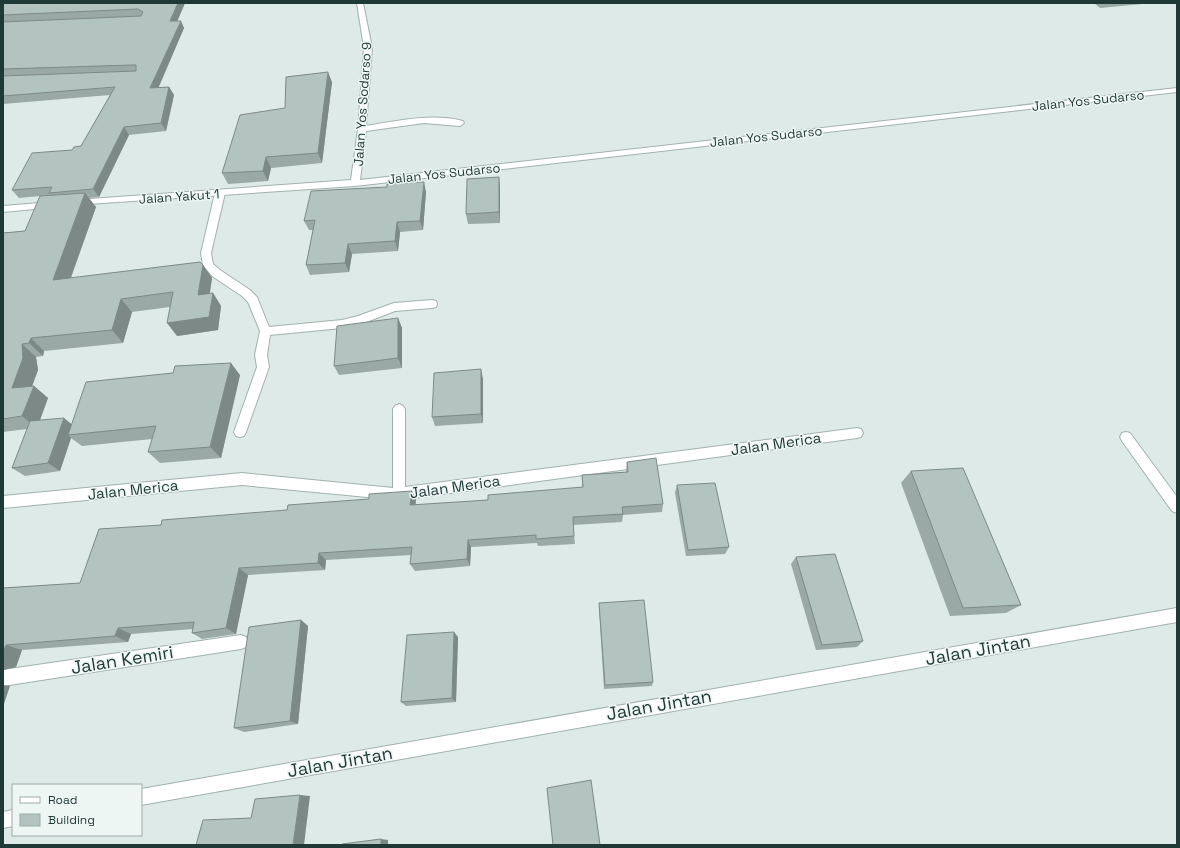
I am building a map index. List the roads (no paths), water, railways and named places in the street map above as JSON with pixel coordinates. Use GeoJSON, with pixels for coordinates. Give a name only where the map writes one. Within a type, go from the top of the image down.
{"type":"FeatureCollection","features":[{"type":"Feature","properties":{"kind":"street","name":"Jalan Yos Sodarso 9"},"geometry":{"type":"LineString","coordinates":[[355,183],[362,129],[368,48],[360,3]]}},
{"type":"Feature","properties":{"kind":"street","name":"Jalan Yos Sudarso"},"geometry":{"type":"LineString","coordinates":[[355,183],[1177,90]]}},
{"type":"Feature","properties":{"kind":"street"},"geometry":{"type":"LineString","coordinates":[[1167,91],[1177,99]]}},
{"type":"Feature","properties":{"kind":"street"},"geometry":{"type":"LineString","coordinates":[[362,129],[435,120],[460,122]]}},
{"type":"Feature","properties":{"kind":"street","name":"Jalan Yakut 1"},"geometry":{"type":"LineString","coordinates":[[3,208],[355,183]]}},
{"type":"Feature","properties":{"kind":"street"},"geometry":{"type":"LineString","coordinates":[[220,193],[206,253],[208,264],[216,273],[246,293],[253,300],[265,331],[261,355],[263,367],[240,432]]}},
{"type":"Feature","properties":{"kind":"street"},"geometry":{"type":"LineString","coordinates":[[265,331],[342,324],[360,320],[394,307],[432,304]]}},
{"type":"Feature","properties":{"kind":"street"},"geometry":{"type":"LineString","coordinates":[[399,409],[399,494]]}},
{"type":"Feature","properties":{"kind":"street","name":"Jalan Merica"},"geometry":{"type":"LineString","coordinates":[[3,502],[242,479],[399,494],[858,433]]}},
{"type":"Feature","properties":{"kind":"street"},"geometry":{"type":"LineString","coordinates":[[1126,437],[1177,507]]}},
{"type":"Feature","properties":{"kind":"street","name":"Jalan Jintan"},"geometry":{"type":"LineString","coordinates":[[142,797],[1177,615]]}},
{"type":"Feature","properties":{"kind":"street","name":"Jalan Kemiri"},"geometry":{"type":"LineString","coordinates":[[3,678],[241,642]]}}]}
